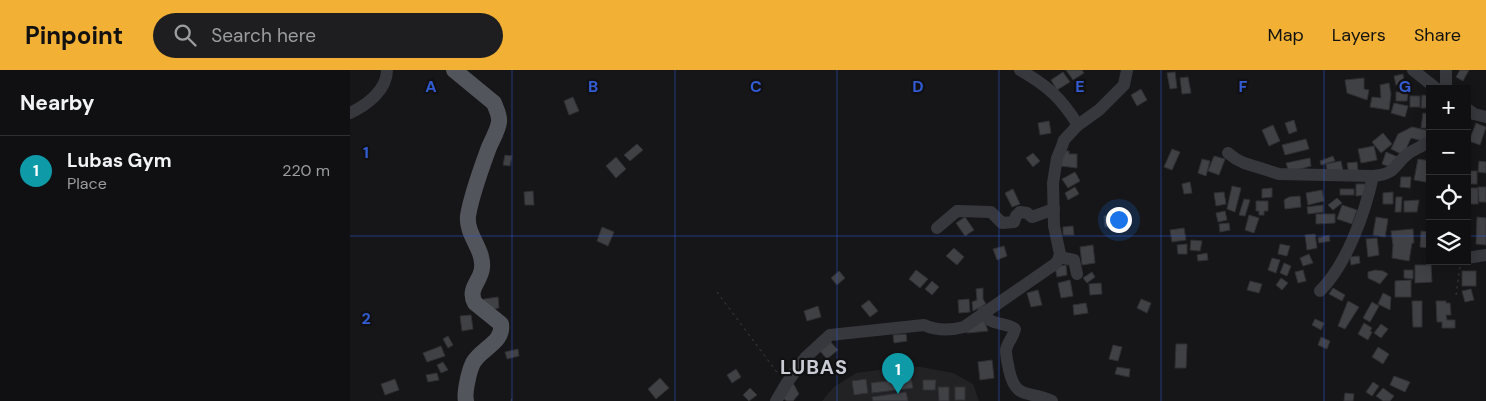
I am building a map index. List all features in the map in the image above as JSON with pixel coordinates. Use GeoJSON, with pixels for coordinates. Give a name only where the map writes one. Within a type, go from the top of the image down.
{"type":"FeatureCollection","features":[{"type":"Feature","properties":{"kind":"main road"},"geometry":{"type":"LineString","coordinates":[[454,70],[494,103],[498,111],[499,121],[483,164],[468,218],[469,230],[480,254],[483,267],[472,292],[472,298],[475,303],[501,324],[502,331],[500,337],[484,350],[473,363],[465,395],[466,401]]}},
{"type":"Feature","properties":{"kind":"street"},"geometry":{"type":"LineString","coordinates":[[350,113],[368,102],[383,88],[387,70]]}},
{"type":"Feature","properties":{"kind":"street"},"geometry":{"type":"LineString","coordinates":[[1020,70],[1043,84],[1065,105],[1078,125]]}},
{"type":"Feature","properties":{"kind":"street"},"geometry":{"type":"LineString","coordinates":[[776,401],[804,358],[830,336],[924,325],[934,329],[952,330],[964,326],[1055,264],[1059,257],[1060,248],[1054,226],[1053,183],[1057,158],[1064,140],[1078,125],[1099,110],[1124,85],[1127,70]]}},
{"type":"Feature","properties":{"kind":"street"},"geometry":{"type":"LineString","coordinates":[[1413,70],[1432,85]]}},
{"type":"Feature","properties":{"kind":"street"},"geometry":{"type":"LineString","coordinates":[[1446,70],[1446,85]]}},
{"type":"Feature","properties":{"kind":"street"},"geometry":{"type":"LineString","coordinates":[[1228,153],[1244,163],[1279,174],[1373,176],[1392,171],[1408,154],[1426,143]]}},
{"type":"Feature","properties":{"kind":"street"},"geometry":{"type":"LineString","coordinates":[[1320,291],[1334,272],[1360,223],[1373,176]]}},
{"type":"Feature","properties":{"kind":"street"},"geometry":{"type":"LineString","coordinates":[[937,228],[957,211],[991,212],[1002,222],[1014,222],[1020,212],[1026,213],[1032,218],[1054,210]]}},
{"type":"Feature","properties":{"kind":"street"},"geometry":{"type":"LineString","coordinates":[[1471,257],[1486,255]]}},
{"type":"Feature","properties":{"kind":"street"},"geometry":{"type":"LineString","coordinates":[[1059,257],[1074,260],[1077,274]]}},
{"type":"Feature","properties":{"kind":"street"},"geometry":{"type":"LineString","coordinates":[[983,312],[988,320],[1011,326],[1015,329],[1006,350],[1012,382],[1018,390],[1052,401]]}},
{"type":"Feature","properties":{"kind":"path"},"geometry":{"type":"LineString","coordinates":[[1456,295],[1460,265]]}},
{"type":"Feature","properties":{"kind":"path"},"geometry":{"type":"LineString","coordinates":[[717,292],[786,384]]}},
{"type":"Feature","properties":{"kind":"path"},"geometry":{"type":"LineString","coordinates":[[511,401],[513,396]]}},
{"type":"Feature","properties":{"kind":"shaded area"},"geometry":{"type":"Polygon","coordinates":[[[900,367],[921,367],[953,373],[973,384],[979,401],[822,401],[834,387],[856,373],[900,367]]]}},
{"type":"Feature","properties":{"kind":"building"},"geometry":{"type":"Polygon","coordinates":[[[1066,70],[1082,70],[1084,73],[1073,80],[1066,70]]]}},
{"type":"Feature","properties":{"kind":"building"},"geometry":{"type":"Polygon","coordinates":[[[1460,70],[1469,70],[1463,81],[1456,77],[1460,70]]]}},
{"type":"Feature","properties":{"kind":"building"},"geometry":{"type":"Polygon","coordinates":[[[1063,72],[1070,82],[1057,90],[1051,80],[1063,72]]]}},
{"type":"Feature","properties":{"kind":"building"},"geometry":{"type":"Polygon","coordinates":[[[1175,72],[1177,88],[1170,89],[1167,73],[1175,72]]]}},
{"type":"Feature","properties":{"kind":"building"},"geometry":{"type":"Polygon","coordinates":[[[1403,74],[1404,83],[1396,85],[1394,76],[1403,74]]]}},
{"type":"Feature","properties":{"kind":"building"},"geometry":{"type":"Polygon","coordinates":[[[1188,77],[1191,93],[1182,94],[1180,78],[1188,77]]]}},
{"type":"Feature","properties":{"kind":"building"},"geometry":{"type":"Polygon","coordinates":[[[1364,78],[1364,89],[1369,90],[1367,100],[1347,93],[1345,80],[1364,78]]]}},
{"type":"Feature","properties":{"kind":"building"},"geometry":{"type":"Polygon","coordinates":[[[1389,83],[1391,94],[1389,110],[1370,107],[1372,97],[1381,98],[1380,85],[1389,83]]]}},
{"type":"Feature","properties":{"kind":"building"},"geometry":{"type":"Polygon","coordinates":[[[1141,89],[1147,100],[1137,106],[1131,95],[1141,89]]]}},
{"type":"Feature","properties":{"kind":"building"},"geometry":{"type":"Polygon","coordinates":[[[1396,92],[1408,92],[1407,101],[1396,101],[1396,92]]]}},
{"type":"Feature","properties":{"kind":"building"},"geometry":{"type":"Polygon","coordinates":[[[1422,95],[1426,96],[1426,108],[1421,108],[1422,95]]]}},
{"type":"Feature","properties":{"kind":"building"},"geometry":{"type":"Polygon","coordinates":[[[1410,96],[1420,96],[1420,107],[1410,107],[1410,96]]]}},
{"type":"Feature","properties":{"kind":"building"},"geometry":{"type":"Polygon","coordinates":[[[573,97],[579,111],[569,115],[564,101],[573,97]]]}},
{"type":"Feature","properties":{"kind":"building"},"geometry":{"type":"Polygon","coordinates":[[[1394,103],[1408,106],[1405,117],[1391,113],[1394,103]]]}},
{"type":"Feature","properties":{"kind":"building"},"geometry":{"type":"Polygon","coordinates":[[[1423,113],[1426,113],[1426,128],[1421,128],[1423,113]]]}},
{"type":"Feature","properties":{"kind":"building"},"geometry":{"type":"Polygon","coordinates":[[[1294,120],[1297,131],[1289,134],[1285,123],[1294,120]]]}},
{"type":"Feature","properties":{"kind":"building"},"geometry":{"type":"Polygon","coordinates":[[[1049,121],[1051,133],[1040,135],[1038,123],[1049,121]]]}},
{"type":"Feature","properties":{"kind":"building"},"geometry":{"type":"Polygon","coordinates":[[[1476,123],[1486,127],[1480,145],[1471,142],[1471,136],[1476,123]]]}},
{"type":"Feature","properties":{"kind":"building"},"geometry":{"type":"Polygon","coordinates":[[[1273,125],[1280,141],[1269,146],[1262,130],[1273,125]]]}},
{"type":"Feature","properties":{"kind":"building"},"geometry":{"type":"Polygon","coordinates":[[[1412,127],[1426,130],[1426,142],[1411,138],[1403,155],[1391,149],[1398,134],[1412,127]]]}},
{"type":"Feature","properties":{"kind":"building"},"geometry":{"type":"Polygon","coordinates":[[[1383,133],[1392,144],[1381,153],[1372,142],[1383,133]]]}},
{"type":"Feature","properties":{"kind":"building"},"geometry":{"type":"Polygon","coordinates":[[[1306,139],[1309,149],[1285,155],[1282,145],[1306,139]]]}},
{"type":"Feature","properties":{"kind":"building"},"geometry":{"type":"Polygon","coordinates":[[[637,144],[643,150],[630,161],[624,155],[637,144]]]}},
{"type":"Feature","properties":{"kind":"building"},"geometry":{"type":"Polygon","coordinates":[[[1374,146],[1377,160],[1361,163],[1358,149],[1374,146]]]}},
{"type":"Feature","properties":{"kind":"building"},"geometry":{"type":"Polygon","coordinates":[[[1172,149],[1180,152],[1172,170],[1164,167],[1172,149]]]}},
{"type":"Feature","properties":{"kind":"building"},"geometry":{"type":"Polygon","coordinates":[[[1061,151],[1077,154],[1077,168],[1061,166],[1061,151]]]}},
{"type":"Feature","properties":{"kind":"building"},"geometry":{"type":"Polygon","coordinates":[[[1386,152],[1398,157],[1393,168],[1382,164],[1386,152]]]}},
{"type":"Feature","properties":{"kind":"building"},"geometry":{"type":"Polygon","coordinates":[[[1033,153],[1040,161],[1033,167],[1026,158],[1033,153]]]}},
{"type":"Feature","properties":{"kind":"building"},"geometry":{"type":"Polygon","coordinates":[[[505,155],[512,156],[510,166],[503,165],[505,155]]]}},
{"type":"Feature","properties":{"kind":"building"},"geometry":{"type":"Polygon","coordinates":[[[1214,156],[1225,159],[1219,175],[1208,171],[1214,156]]]}},
{"type":"Feature","properties":{"kind":"building"},"geometry":{"type":"Polygon","coordinates":[[[1333,156],[1335,161],[1321,165],[1320,161],[1333,156]]]}},
{"type":"Feature","properties":{"kind":"building"},"geometry":{"type":"Polygon","coordinates":[[[616,157],[626,169],[616,178],[606,166],[616,157]]]}},
{"type":"Feature","properties":{"kind":"building"},"geometry":{"type":"Polygon","coordinates":[[[1310,158],[1311,166],[1289,172],[1286,163],[1310,158]]]}},
{"type":"Feature","properties":{"kind":"building"},"geometry":{"type":"Polygon","coordinates":[[[1202,159],[1210,161],[1206,176],[1198,173],[1202,159]]]}},
{"type":"Feature","properties":{"kind":"building"},"geometry":{"type":"Polygon","coordinates":[[[1418,159],[1426,160],[1426,182],[1414,180],[1418,159]]]}},
{"type":"Feature","properties":{"kind":"building"},"geometry":{"type":"Polygon","coordinates":[[[1341,161],[1343,171],[1328,174],[1326,164],[1341,161]]]}},
{"type":"Feature","properties":{"kind":"building"},"geometry":{"type":"Polygon","coordinates":[[[1479,161],[1486,162],[1486,173],[1478,172],[1479,161]]]}},
{"type":"Feature","properties":{"kind":"building"},"geometry":{"type":"Polygon","coordinates":[[[1357,162],[1358,172],[1349,174],[1347,163],[1357,162]]]}},
{"type":"Feature","properties":{"kind":"building"},"geometry":{"type":"Polygon","coordinates":[[[1471,171],[1477,171],[1477,184],[1471,184],[1471,171]]]}},
{"type":"Feature","properties":{"kind":"building"},"geometry":{"type":"Polygon","coordinates":[[[1075,172],[1080,181],[1068,188],[1062,179],[1075,172]]]}},
{"type":"Feature","properties":{"kind":"building"},"geometry":{"type":"Polygon","coordinates":[[[1401,177],[1411,177],[1410,188],[1400,187],[1401,177]]]}},
{"type":"Feature","properties":{"kind":"building"},"geometry":{"type":"Polygon","coordinates":[[[1190,182],[1192,193],[1184,194],[1182,184],[1190,182]]]}},
{"type":"Feature","properties":{"kind":"building"},"geometry":{"type":"Polygon","coordinates":[[[1356,184],[1365,184],[1366,195],[1356,196],[1356,184]]]}},
{"type":"Feature","properties":{"kind":"building"},"geometry":{"type":"Polygon","coordinates":[[[1232,186],[1241,188],[1235,212],[1227,209],[1232,186]]]}},
{"type":"Feature","properties":{"kind":"building"},"geometry":{"type":"Polygon","coordinates":[[[1075,187],[1079,194],[1068,200],[1065,193],[1075,187]]]}},
{"type":"Feature","properties":{"kind":"building"},"geometry":{"type":"Polygon","coordinates":[[[1478,187],[1486,187],[1486,202],[1479,202],[1478,187]]]}},
{"type":"Feature","properties":{"kind":"building"},"geometry":{"type":"Polygon","coordinates":[[[1272,188],[1272,197],[1262,198],[1262,189],[1272,188]]]}},
{"type":"Feature","properties":{"kind":"building"},"geometry":{"type":"Polygon","coordinates":[[[1471,188],[1478,188],[1478,204],[1471,204],[1471,188]]]}},
{"type":"Feature","properties":{"kind":"building"},"geometry":{"type":"Polygon","coordinates":[[[1013,189],[1020,204],[1012,207],[1005,193],[1013,189]]]}},
{"type":"Feature","properties":{"kind":"building"},"geometry":{"type":"Polygon","coordinates":[[[1340,189],[1354,189],[1354,195],[1340,195],[1340,189]]]}},
{"type":"Feature","properties":{"kind":"building"},"geometry":{"type":"Polygon","coordinates":[[[1322,190],[1324,201],[1308,205],[1306,193],[1322,190]]]}},
{"type":"Feature","properties":{"kind":"building"},"geometry":{"type":"Polygon","coordinates":[[[533,191],[534,205],[525,205],[524,192],[533,191]]]}},
{"type":"Feature","properties":{"kind":"building"},"geometry":{"type":"Polygon","coordinates":[[[1224,192],[1226,204],[1216,206],[1214,193],[1224,192]]]}},
{"type":"Feature","properties":{"kind":"building"},"geometry":{"type":"Polygon","coordinates":[[[1393,192],[1393,204],[1383,204],[1383,193],[1393,192]]]}},
{"type":"Feature","properties":{"kind":"building"},"geometry":{"type":"Polygon","coordinates":[[[1300,196],[1301,207],[1285,209],[1284,200],[1289,197],[1300,196]]]}},
{"type":"Feature","properties":{"kind":"building"},"geometry":{"type":"Polygon","coordinates":[[[1396,197],[1402,197],[1401,212],[1395,212],[1396,197]]]}},
{"type":"Feature","properties":{"kind":"building"},"geometry":{"type":"Polygon","coordinates":[[[1337,198],[1342,203],[1333,210],[1328,205],[1337,198]]]}},
{"type":"Feature","properties":{"kind":"building"},"geometry":{"type":"Polygon","coordinates":[[[1244,199],[1250,200],[1245,216],[1239,215],[1244,199]]]}},
{"type":"Feature","properties":{"kind":"building"},"geometry":{"type":"Polygon","coordinates":[[[1419,200],[1417,212],[1404,212],[1404,201],[1419,200]]]}},
{"type":"Feature","properties":{"kind":"building"},"geometry":{"type":"Polygon","coordinates":[[[1256,201],[1268,201],[1268,211],[1264,211],[1264,215],[1259,215],[1259,211],[1256,211],[1256,201]]]}},
{"type":"Feature","properties":{"kind":"building"},"geometry":{"type":"Polygon","coordinates":[[[1323,205],[1323,212],[1308,214],[1307,207],[1323,205]]]}},
{"type":"Feature","properties":{"kind":"building"},"geometry":{"type":"Polygon","coordinates":[[[1342,205],[1357,210],[1352,224],[1337,219],[1342,205]]]}},
{"type":"Feature","properties":{"kind":"building"},"geometry":{"type":"Polygon","coordinates":[[[1225,211],[1227,220],[1218,222],[1216,213],[1225,211]]]}},
{"type":"Feature","properties":{"kind":"building"},"geometry":{"type":"Polygon","coordinates":[[[1316,214],[1335,214],[1335,223],[1316,224],[1316,214]]]}},
{"type":"Feature","properties":{"kind":"building"},"geometry":{"type":"Polygon","coordinates":[[[1115,215],[1116,226],[1105,227],[1104,216],[1115,215]]]}},
{"type":"Feature","properties":{"kind":"building"},"geometry":{"type":"Polygon","coordinates":[[[1249,215],[1259,218],[1254,233],[1245,230],[1249,215]]]}},
{"type":"Feature","properties":{"kind":"building"},"geometry":{"type":"Polygon","coordinates":[[[965,217],[974,230],[965,236],[956,223],[965,217]]]}},
{"type":"Feature","properties":{"kind":"building"},"geometry":{"type":"Polygon","coordinates":[[[1376,217],[1388,219],[1385,237],[1373,235],[1376,217]]]}},
{"type":"Feature","properties":{"kind":"building"},"geometry":{"type":"Polygon","coordinates":[[[1477,217],[1486,218],[1486,245],[1476,244],[1477,217]]]}},
{"type":"Feature","properties":{"kind":"building"},"geometry":{"type":"Polygon","coordinates":[[[1229,223],[1230,230],[1220,232],[1219,224],[1229,223]]]}},
{"type":"Feature","properties":{"kind":"building"},"geometry":{"type":"Polygon","coordinates":[[[1073,226],[1074,235],[1063,235],[1063,227],[1073,226]]]}},
{"type":"Feature","properties":{"kind":"building"},"geometry":{"type":"Polygon","coordinates":[[[602,227],[614,232],[608,246],[597,241],[602,227]]]}},
{"type":"Feature","properties":{"kind":"building"},"geometry":{"type":"Polygon","coordinates":[[[1184,228],[1186,240],[1172,242],[1170,230],[1184,228]]]}},
{"type":"Feature","properties":{"kind":"building"},"geometry":{"type":"Polygon","coordinates":[[[1413,229],[1414,243],[1412,243],[1409,261],[1392,258],[1391,231],[1413,229]]]}},
{"type":"Feature","properties":{"kind":"building"},"geometry":{"type":"Polygon","coordinates":[[[1421,231],[1426,232],[1426,248],[1420,247],[1421,231]]]}},
{"type":"Feature","properties":{"kind":"building"},"geometry":{"type":"Polygon","coordinates":[[[1315,234],[1317,248],[1307,250],[1305,235],[1315,234]]]}},
{"type":"Feature","properties":{"kind":"building"},"geometry":{"type":"Polygon","coordinates":[[[1329,235],[1330,241],[1319,243],[1318,238],[1329,235]]]}},
{"type":"Feature","properties":{"kind":"building"},"geometry":{"type":"Polygon","coordinates":[[[1377,238],[1379,255],[1368,257],[1366,239],[1377,238]]]}},
{"type":"Feature","properties":{"kind":"building"},"geometry":{"type":"Polygon","coordinates":[[[1191,240],[1202,241],[1200,251],[1190,250],[1191,240]]]}},
{"type":"Feature","properties":{"kind":"building"},"geometry":{"type":"Polygon","coordinates":[[[1187,244],[1187,254],[1178,254],[1177,245],[1187,244]]]}},
{"type":"Feature","properties":{"kind":"building"},"geometry":{"type":"Polygon","coordinates":[[[1280,244],[1290,246],[1287,256],[1278,254],[1280,244]]]}},
{"type":"Feature","properties":{"kind":"building"},"geometry":{"type":"Polygon","coordinates":[[[1093,245],[1095,263],[1082,265],[1080,247],[1093,245]]]}},
{"type":"Feature","properties":{"kind":"building"},"geometry":{"type":"Polygon","coordinates":[[[1004,246],[1007,256],[997,260],[993,249],[1004,246]]]}},
{"type":"Feature","properties":{"kind":"building"},"geometry":{"type":"Polygon","coordinates":[[[954,248],[964,257],[957,265],[946,256],[954,248]]]}},
{"type":"Feature","properties":{"kind":"building"},"geometry":{"type":"Polygon","coordinates":[[[1207,253],[1208,260],[1198,261],[1197,255],[1207,253]]]}},
{"type":"Feature","properties":{"kind":"building"},"geometry":{"type":"Polygon","coordinates":[[[1309,254],[1313,263],[1303,266],[1300,258],[1309,254]]]}},
{"type":"Feature","properties":{"kind":"building"},"geometry":{"type":"Polygon","coordinates":[[[1359,256],[1360,263],[1351,265],[1350,257],[1359,256]]]}},
{"type":"Feature","properties":{"kind":"building"},"geometry":{"type":"Polygon","coordinates":[[[1272,258],[1280,260],[1276,273],[1268,270],[1272,258]]]}},
{"type":"Feature","properties":{"kind":"building"},"geometry":{"type":"Polygon","coordinates":[[[1284,263],[1291,266],[1287,276],[1280,273],[1284,263]]]}},
{"type":"Feature","properties":{"kind":"building"},"geometry":{"type":"Polygon","coordinates":[[[1066,265],[1067,275],[1057,277],[1055,267],[1066,265]]]}},
{"type":"Feature","properties":{"kind":"building"},"geometry":{"type":"Polygon","coordinates":[[[1415,265],[1431,265],[1432,282],[1415,283],[1415,265]]]}},
{"type":"Feature","properties":{"kind":"building"},"geometry":{"type":"Polygon","coordinates":[[[916,270],[928,279],[920,288],[909,279],[916,270]]]}},
{"type":"Feature","properties":{"kind":"building"},"geometry":{"type":"Polygon","coordinates":[[[1303,270],[1306,281],[1298,283],[1295,272],[1303,270]]]}},
{"type":"Feature","properties":{"kind":"building"},"geometry":{"type":"Polygon","coordinates":[[[1375,270],[1388,274],[1380,284],[1368,278],[1368,272],[1375,270]]]}},
{"type":"Feature","properties":{"kind":"building"},"geometry":{"type":"Polygon","coordinates":[[[1404,270],[1413,270],[1413,279],[1404,278],[1404,270]]]}},
{"type":"Feature","properties":{"kind":"building"},"geometry":{"type":"Polygon","coordinates":[[[839,271],[845,278],[837,285],[831,278],[839,271]]]}},
{"type":"Feature","properties":{"kind":"building"},"geometry":{"type":"Polygon","coordinates":[[[1462,271],[1476,271],[1476,286],[1462,286],[1462,271]]]}},
{"type":"Feature","properties":{"kind":"building"},"geometry":{"type":"Polygon","coordinates":[[[1092,272],[1095,277],[1087,283],[1083,278],[1092,272]]]}},
{"type":"Feature","properties":{"kind":"building"},"geometry":{"type":"Polygon","coordinates":[[[1281,278],[1288,283],[1282,290],[1276,285],[1281,278]]]}},
{"type":"Feature","properties":{"kind":"building"},"geometry":{"type":"Polygon","coordinates":[[[1070,280],[1073,296],[1061,298],[1058,283],[1070,280]]]}},
{"type":"Feature","properties":{"kind":"building"},"geometry":{"type":"Polygon","coordinates":[[[1411,280],[1411,297],[1395,297],[1395,281],[1411,280]]]}},
{"type":"Feature","properties":{"kind":"building"},"geometry":{"type":"Polygon","coordinates":[[[932,281],[939,287],[932,295],[925,289],[932,281]]]}},
{"type":"Feature","properties":{"kind":"building"},"geometry":{"type":"Polygon","coordinates":[[[1250,281],[1262,284],[1259,293],[1247,290],[1250,281]]]}},
{"type":"Feature","properties":{"kind":"building"},"geometry":{"type":"Polygon","coordinates":[[[1101,283],[1102,294],[1090,295],[1089,284],[1101,283]]]}},
{"type":"Feature","properties":{"kind":"building"},"geometry":{"type":"Polygon","coordinates":[[[983,288],[983,299],[986,304],[973,311],[972,302],[977,300],[976,289],[983,288]]]}},
{"type":"Feature","properties":{"kind":"building"},"geometry":{"type":"Polygon","coordinates":[[[1333,288],[1345,295],[1342,301],[1329,294],[1333,288]]]}},
{"type":"Feature","properties":{"kind":"building"},"geometry":{"type":"Polygon","coordinates":[[[1471,289],[1474,300],[1465,302],[1462,291],[1471,289]]]}},
{"type":"Feature","properties":{"kind":"building"},"geometry":{"type":"Polygon","coordinates":[[[1038,290],[1042,305],[1031,307],[1027,293],[1038,290]]]}},
{"type":"Feature","properties":{"kind":"building"},"geometry":{"type":"Polygon","coordinates":[[[1383,293],[1391,297],[1390,310],[1378,304],[1383,293]]]}},
{"type":"Feature","properties":{"kind":"building"},"geometry":{"type":"Polygon","coordinates":[[[498,297],[499,308],[485,310],[484,299],[498,297]]]}},
{"type":"Feature","properties":{"kind":"building"},"geometry":{"type":"Polygon","coordinates":[[[969,299],[970,312],[959,313],[958,300],[969,299]]]}},
{"type":"Feature","properties":{"kind":"building"},"geometry":{"type":"Polygon","coordinates":[[[1141,299],[1151,303],[1147,313],[1137,308],[1141,299]]]}},
{"type":"Feature","properties":{"kind":"building"},"geometry":{"type":"Polygon","coordinates":[[[869,300],[878,311],[870,317],[861,306],[869,300]]]}},
{"type":"Feature","properties":{"kind":"building"},"geometry":{"type":"Polygon","coordinates":[[[1348,301],[1359,307],[1345,329],[1338,326],[1348,301]]]}},
{"type":"Feature","properties":{"kind":"building"},"geometry":{"type":"Polygon","coordinates":[[[1412,301],[1422,301],[1422,327],[1413,327],[1412,301]]]}},
{"type":"Feature","properties":{"kind":"building"},"geometry":{"type":"Polygon","coordinates":[[[1436,301],[1450,303],[1451,315],[1446,315],[1447,320],[1455,320],[1455,328],[1442,328],[1442,322],[1437,322],[1436,301]]]}},
{"type":"Feature","properties":{"kind":"building"},"geometry":{"type":"Polygon","coordinates":[[[1372,302],[1379,306],[1370,322],[1363,318],[1372,302]]]}},
{"type":"Feature","properties":{"kind":"building"},"geometry":{"type":"Polygon","coordinates":[[[1086,303],[1088,313],[1074,315],[1073,305],[1086,303]]]}},
{"type":"Feature","properties":{"kind":"building"},"geometry":{"type":"Polygon","coordinates":[[[818,306],[821,317],[807,321],[804,311],[818,306]]]}},
{"type":"Feature","properties":{"kind":"building"},"geometry":{"type":"Polygon","coordinates":[[[982,314],[988,331],[967,333],[966,327],[982,314]]]}},
{"type":"Feature","properties":{"kind":"building"},"geometry":{"type":"Polygon","coordinates":[[[471,315],[473,329],[462,331],[460,316],[471,315]]]}},
{"type":"Feature","properties":{"kind":"building"},"geometry":{"type":"Polygon","coordinates":[[[1315,319],[1324,323],[1321,330],[1312,325],[1315,319]]]}},
{"type":"Feature","properties":{"kind":"building"},"geometry":{"type":"Polygon","coordinates":[[[1364,323],[1372,328],[1368,340],[1358,334],[1364,323]]]}},
{"type":"Feature","properties":{"kind":"building"},"geometry":{"type":"Polygon","coordinates":[[[1381,324],[1388,329],[1381,338],[1374,333],[1381,324]]]}},
{"type":"Feature","properties":{"kind":"building"},"geometry":{"type":"Polygon","coordinates":[[[906,334],[907,341],[894,343],[893,335],[906,334]]]}},
{"type":"Feature","properties":{"kind":"building"},"geometry":{"type":"Polygon","coordinates":[[[448,336],[453,345],[448,348],[443,339],[448,336]]]}},
{"type":"Feature","properties":{"kind":"building"},"geometry":{"type":"Polygon","coordinates":[[[1321,337],[1330,341],[1327,349],[1318,345],[1321,337]]]}},
{"type":"Feature","properties":{"kind":"building"},"geometry":{"type":"Polygon","coordinates":[[[828,339],[838,350],[827,359],[818,349],[828,339]]]}},
{"type":"Feature","properties":{"kind":"building"},"geometry":{"type":"Polygon","coordinates":[[[1176,344],[1187,344],[1186,368],[1175,368],[1176,344]]]}},
{"type":"Feature","properties":{"kind":"building"},"geometry":{"type":"Polygon","coordinates":[[[1113,345],[1122,347],[1118,361],[1109,359],[1113,345]]]}},
{"type":"Feature","properties":{"kind":"building"},"geometry":{"type":"Polygon","coordinates":[[[441,346],[445,356],[427,362],[423,353],[441,346]]]}},
{"type":"Feature","properties":{"kind":"building"},"geometry":{"type":"Polygon","coordinates":[[[1378,347],[1389,354],[1383,364],[1372,357],[1378,347]]]}},
{"type":"Feature","properties":{"kind":"building"},"geometry":{"type":"Polygon","coordinates":[[[518,349],[519,356],[507,359],[505,352],[518,349]]]}},
{"type":"Feature","properties":{"kind":"building"},"geometry":{"type":"Polygon","coordinates":[[[992,360],[994,378],[980,380],[978,362],[992,360]]]}},
{"type":"Feature","properties":{"kind":"building"},"geometry":{"type":"Polygon","coordinates":[[[443,362],[448,370],[441,373],[437,365],[443,362]]]}},
{"type":"Feature","properties":{"kind":"building"},"geometry":{"type":"Polygon","coordinates":[[[1117,367],[1130,369],[1129,377],[1115,374],[1117,367]]]}},
{"type":"Feature","properties":{"kind":"building"},"geometry":{"type":"Polygon","coordinates":[[[736,369],[741,377],[732,383],[727,375],[736,369]]]}},
{"type":"Feature","properties":{"kind":"building"},"geometry":{"type":"Polygon","coordinates":[[[437,373],[439,380],[428,382],[426,375],[437,373]]]}},
{"type":"Feature","properties":{"kind":"building"},"geometry":{"type":"Polygon","coordinates":[[[1394,376],[1410,382],[1405,392],[1390,385],[1394,376]]]}},
{"type":"Feature","properties":{"kind":"building"},"geometry":{"type":"Polygon","coordinates":[[[660,378],[669,388],[656,399],[648,389],[660,378]]]}},
{"type":"Feature","properties":{"kind":"building"},"geometry":{"type":"Polygon","coordinates":[[[911,378],[913,388],[872,393],[871,383],[911,378]]]}},
{"type":"Feature","properties":{"kind":"building"},"geometry":{"type":"Polygon","coordinates":[[[395,379],[399,390],[385,395],[381,384],[395,379]]]}},
{"type":"Feature","properties":{"kind":"building"},"geometry":{"type":"Polygon","coordinates":[[[866,379],[868,393],[854,395],[852,381],[866,379]]]}},
{"type":"Feature","properties":{"kind":"building"},"geometry":{"type":"Polygon","coordinates":[[[923,380],[936,380],[935,390],[923,390],[923,380]]]}},
{"type":"Feature","properties":{"kind":"building"},"geometry":{"type":"Polygon","coordinates":[[[792,381],[799,394],[793,401],[787,401],[781,397],[792,381]]]}},
{"type":"Feature","properties":{"kind":"building"},"geometry":{"type":"Polygon","coordinates":[[[1373,382],[1379,386],[1372,396],[1366,392],[1373,382]]]}},
{"type":"Feature","properties":{"kind":"building"},"geometry":{"type":"Polygon","coordinates":[[[938,387],[949,387],[949,401],[939,401],[938,387]]]}},
{"type":"Feature","properties":{"kind":"building"},"geometry":{"type":"Polygon","coordinates":[[[955,387],[965,387],[965,400],[955,400],[955,387]]]}},
{"type":"Feature","properties":{"kind":"building"},"geometry":{"type":"Polygon","coordinates":[[[750,388],[757,395],[749,401],[743,395],[750,388]]]}},
{"type":"Feature","properties":{"kind":"building"},"geometry":{"type":"Polygon","coordinates":[[[1383,388],[1394,396],[1390,401],[1383,401],[1376,396],[1383,388]]]}},
{"type":"Feature","properties":{"kind":"building"},"geometry":{"type":"Polygon","coordinates":[[[906,392],[908,401],[873,401],[872,397],[906,392]]]}},
{"type":"Feature","properties":{"kind":"building"},"geometry":{"type":"Polygon","coordinates":[[[1345,393],[1354,394],[1353,401],[1344,401],[1345,393]]]}},
{"type":"Feature","properties":{"kind":"place","name":"Lubas Gym"},"geometry":{"type":"Point","coordinates":[898,394]}},
{"type":"Feature","properties":{"kind":"district","name":"LUBAS"},"geometry":{"type":"Point","coordinates":[814,367]}}]}
